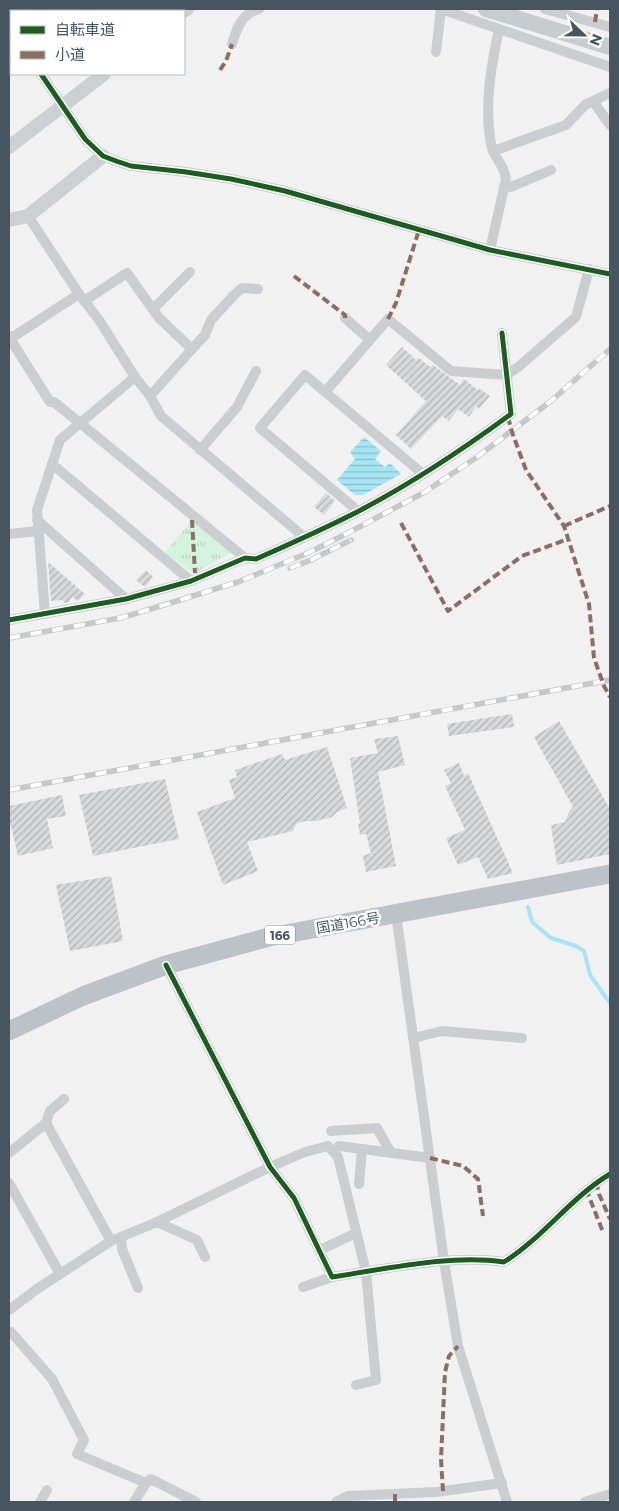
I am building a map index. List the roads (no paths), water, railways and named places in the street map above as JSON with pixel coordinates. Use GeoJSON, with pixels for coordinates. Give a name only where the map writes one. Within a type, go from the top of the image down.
{"type":"FeatureCollection","features":[{"type":"Feature","properties":{"kind":"highway","name":"国道166号"},"geometry":{"type":"LineString","coordinates":[[9,1031],[83,996],[166,966],[269,937],[610,874]]}},
{"type":"Feature","properties":{"kind":"main road"},"geometry":{"type":"LineString","coordinates":[[486,9],[610,46]]}},
{"type":"Feature","properties":{"kind":"street"},"geometry":{"type":"LineString","coordinates":[[232,44],[240,22],[245,16],[259,9]]}},
{"type":"Feature","properties":{"kind":"street"},"geometry":{"type":"LineString","coordinates":[[436,52],[441,9],[473,18],[610,67]]}},
{"type":"Feature","properties":{"kind":"street"},"geometry":{"type":"LineString","coordinates":[[545,9],[610,26]]}},
{"type":"Feature","properties":{"kind":"street"},"geometry":{"type":"LineString","coordinates":[[490,250],[506,179],[505,169],[493,152],[491,145],[490,71],[500,29]]}},
{"type":"Feature","properties":{"kind":"street"},"geometry":{"type":"LineString","coordinates":[[42,75],[86,139],[103,156],[131,166],[231,179],[285,191],[490,250],[610,274]]}},
{"type":"Feature","properties":{"kind":"street"},"geometry":{"type":"LineString","coordinates":[[9,146],[103,75]]}},
{"type":"Feature","properties":{"kind":"street"},"geometry":{"type":"LineString","coordinates":[[493,152],[566,125],[585,105],[610,93]]}},
{"type":"Feature","properties":{"kind":"street"},"geometry":{"type":"LineString","coordinates":[[593,101],[610,125]]}},
{"type":"Feature","properties":{"kind":"street"},"geometry":{"type":"LineString","coordinates":[[9,220],[28,216],[103,156]]}},
{"type":"Feature","properties":{"kind":"street"},"geometry":{"type":"LineString","coordinates":[[504,186],[511,187],[551,170]]}},
{"type":"Feature","properties":{"kind":"street"},"geometry":{"type":"LineString","coordinates":[[28,216],[82,298],[99,320],[135,377],[150,396],[161,416],[304,538]]}},
{"type":"Feature","properties":{"kind":"street"},"geometry":{"type":"LineString","coordinates":[[326,391],[388,319],[451,371],[506,375],[517,368],[576,317],[589,269]]}},
{"type":"Feature","properties":{"kind":"street"},"geometry":{"type":"LineString","coordinates":[[153,309],[190,272]]}},
{"type":"Feature","properties":{"kind":"street"},"geometry":{"type":"LineString","coordinates":[[192,349],[159,318],[128,273],[16,335],[9,337],[50,402],[54,402],[245,558]]}},
{"type":"Feature","properties":{"kind":"street"},"geometry":{"type":"LineString","coordinates":[[150,396],[205,335],[211,320],[235,294],[242,288],[258,289]]}},
{"type":"Feature","properties":{"kind":"street"},"geometry":{"type":"LineString","coordinates":[[345,318],[370,340]]}},
{"type":"Feature","properties":{"kind":"street"},"geometry":{"type":"LineString","coordinates":[[9,620],[126,599],[191,581],[245,558],[256,559],[358,512],[456,454],[511,414],[502,333]]}},
{"type":"Feature","properties":{"kind":"street"},"geometry":{"type":"LineString","coordinates":[[200,450],[237,407],[256,371]]}},
{"type":"Feature","properties":{"kind":"street"},"geometry":{"type":"LineString","coordinates":[[358,512],[260,428],[306,375],[423,474]]}},
{"type":"Feature","properties":{"kind":"street"},"geometry":{"type":"LineString","coordinates":[[45,614],[37,510],[60,440],[135,377]]}},
{"type":"Feature","properties":{"kind":"street"},"geometry":{"type":"LineString","coordinates":[[52,464],[191,581]]}},
{"type":"Feature","properties":{"kind":"street"},"geometry":{"type":"LineString","coordinates":[[9,534],[37,525]]}},
{"type":"Feature","properties":{"kind":"street"},"geometry":{"type":"LineString","coordinates":[[37,525],[126,599]]}},
{"type":"Feature","properties":{"kind":"street"},"geometry":{"type":"LineString","coordinates":[[396,914],[444,1261],[458,1346],[507,1502]]}},
{"type":"Feature","properties":{"kind":"street"},"geometry":{"type":"LineString","coordinates":[[166,966],[270,1167],[294,1198],[332,1277]]}},
{"type":"Feature","properties":{"kind":"street"},"geometry":{"type":"LineString","coordinates":[[413,1038],[442,1031],[522,1038]]}},
{"type":"Feature","properties":{"kind":"street"},"geometry":{"type":"LineString","coordinates":[[9,1153],[46,1123],[50,1111],[64,1099]]}},
{"type":"Feature","properties":{"kind":"street"},"geometry":{"type":"LineString","coordinates":[[46,1123],[122,1249],[138,1288]]}},
{"type":"Feature","properties":{"kind":"street"},"geometry":{"type":"LineString","coordinates":[[331,1131],[377,1128],[390,1153]]}},
{"type":"Feature","properties":{"kind":"street"},"geometry":{"type":"LineString","coordinates":[[9,1310],[60,1274],[116,1239],[157,1222],[270,1167],[305,1152],[328,1146],[338,1156],[366,1272],[376,1380],[356,1385]]}},
{"type":"Feature","properties":{"kind":"street"},"geometry":{"type":"LineString","coordinates":[[339,1146],[430,1158]]}},
{"type":"Feature","properties":{"kind":"street"},"geometry":{"type":"LineString","coordinates":[[359,1184],[362,1149]]}},
{"type":"Feature","properties":{"kind":"street"},"geometry":{"type":"LineString","coordinates":[[303,1287],[332,1277],[444,1261],[482,1259],[504,1262],[522,1251],[586,1189],[610,1174]]}},
{"type":"Feature","properties":{"kind":"street"},"geometry":{"type":"LineString","coordinates":[[9,1183],[60,1274]]}},
{"type":"Feature","properties":{"kind":"street"},"geometry":{"type":"LineString","coordinates":[[157,1222],[197,1240],[205,1256]]}},
{"type":"Feature","properties":{"kind":"street"},"geometry":{"type":"LineString","coordinates":[[320,1250],[356,1233]]}},
{"type":"Feature","properties":{"kind":"street"},"geometry":{"type":"LineString","coordinates":[[9,1332],[52,1379],[84,1440],[77,1454],[146,1483]]}},
{"type":"Feature","properties":{"kind":"street"},"geometry":{"type":"LineString","coordinates":[[134,1502],[151,1478],[196,1502]]}},
{"type":"Feature","properties":{"kind":"street"},"geometry":{"type":"LineString","coordinates":[[336,1502],[348,1496],[436,1492],[502,1483]]}},
{"type":"Feature","properties":{"kind":"street"},"geometry":{"type":"LineString","coordinates":[[40,1502],[47,1490]]}},
{"type":"Feature","properties":{"kind":"street"},"geometry":{"type":"LineString","coordinates":[[585,1502],[610,1494]]}},
{"type":"Feature","properties":{"kind":"water"},"geometry":{"type":"Polygon","coordinates":[[[364,437],[381,451],[375,459],[385,467],[390,463],[401,474],[363,495],[355,495],[337,480],[355,459],[350,452],[364,437]]]}},
{"type":"Feature","properties":{"kind":"waterway"},"geometry":{"type":"LineString","coordinates":[[528,907],[532,922],[551,938],[576,946],[584,951],[590,975],[610,1003]]}},
{"type":"Feature","properties":{"kind":"railway"},"geometry":{"type":"LineString","coordinates":[[9,638],[120,618],[238,582],[308,553],[425,492],[477,457],[551,401],[610,349]]}},
{"type":"Feature","properties":{"kind":"railway"},"geometry":{"type":"LineString","coordinates":[[290,568],[351,540]]}},
{"type":"Feature","properties":{"kind":"railway"},"geometry":{"type":"LineString","coordinates":[[9,790],[610,680]]}}]}
